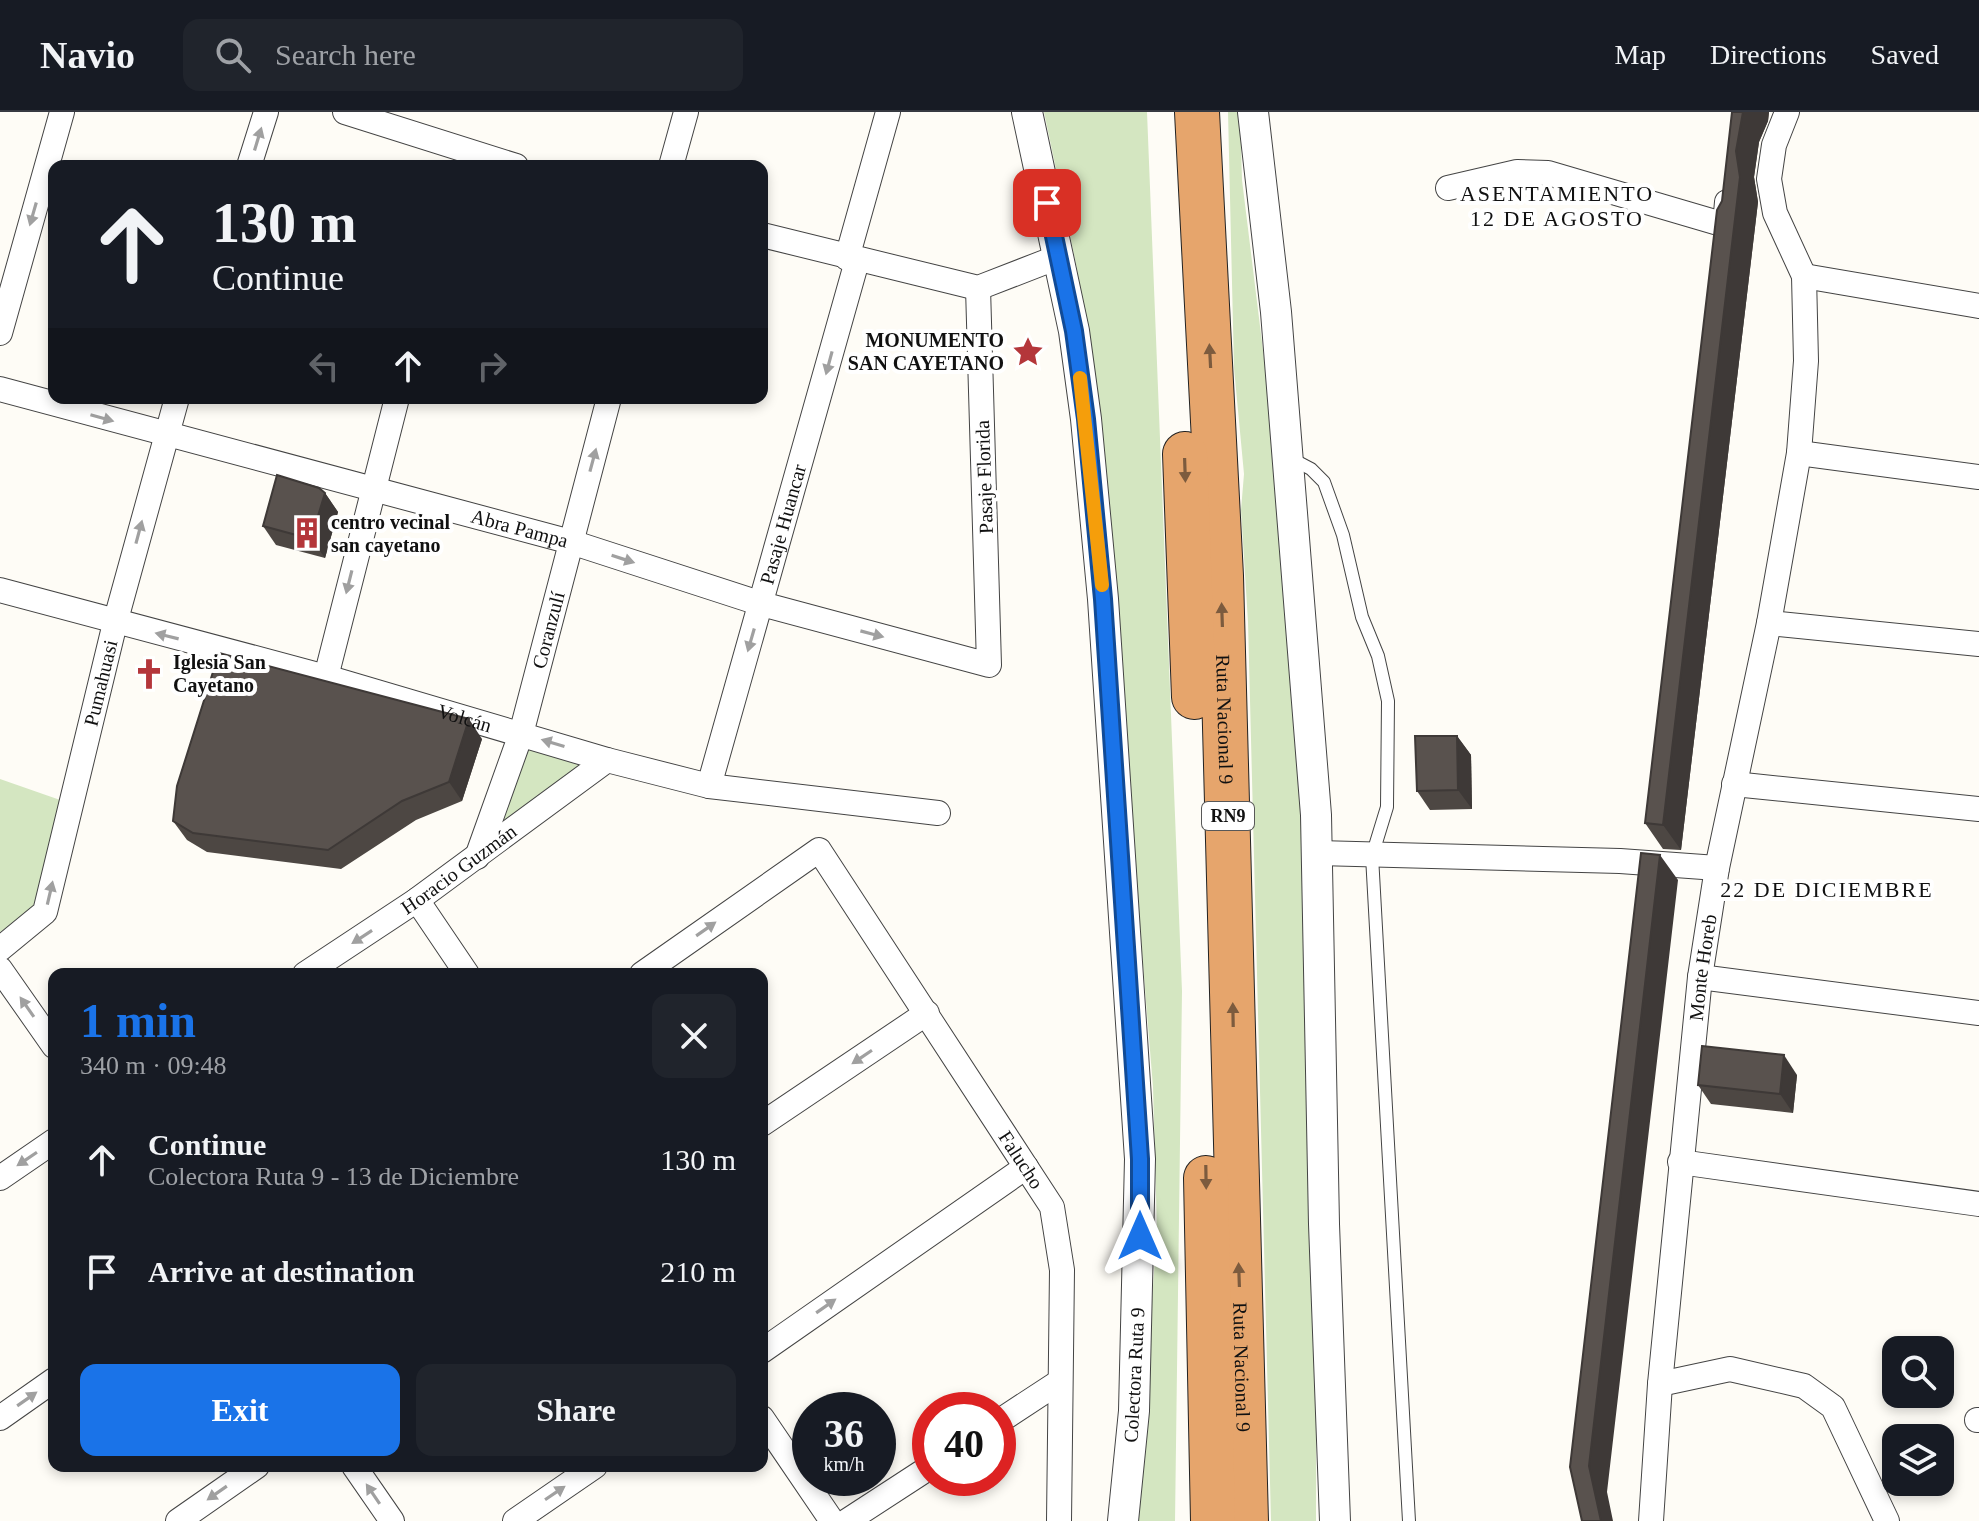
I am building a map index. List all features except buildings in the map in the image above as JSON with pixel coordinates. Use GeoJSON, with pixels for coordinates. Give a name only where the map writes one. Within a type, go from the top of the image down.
{"type":"FeatureCollection","features":[{"type":"Feature","properties":{"kind":"highway","name":"Ruta Nacional 9"},"geometry":{"type":"LineString","coordinates":[[1167,112],[1199,819],[1213,1521]]}},
{"type":"Feature","properties":{"kind":"highway","name":"Ruta Nacional 9"},"geometry":{"type":"LineString","coordinates":[[1197,112],[1221,576],[1246,1521]]}},
{"type":"Feature","properties":{"kind":"highway"},"geometry":{"type":"LineString","coordinates":[[1243,1367],[1258,1441],[1260,1521]]}},
{"type":"Feature","properties":{"kind":"highway"},"geometry":{"type":"LineString","coordinates":[[1199,1521],[1198,1483],[1210,1398]]}},
{"type":"Feature","properties":{"kind":"street"},"geometry":{"type":"LineString","coordinates":[[49,160],[62,112]]}},
{"type":"Feature","properties":{"kind":"street"},"geometry":{"type":"LineString","coordinates":[[251,160],[266,112]]}},
{"type":"Feature","properties":{"kind":"street"},"geometry":{"type":"LineString","coordinates":[[673,160],[686,112]]}},
{"type":"Feature","properties":{"kind":"street","name":"Pasaje Huancar"},"geometry":{"type":"LineString","coordinates":[[709,786],[762,604],[888,112]]}},
{"type":"Feature","properties":{"kind":"street","name":"Colectora Ruta 9"},"geometry":{"type":"LineString","coordinates":[[1027,112],[1058,257],[1086,419],[1103,599],[1140,1159],[1134,1411],[1123,1521]]}},
{"type":"Feature","properties":{"kind":"street"},"geometry":{"type":"LineString","coordinates":[[1253,112],[1276,312],[1318,853],[1324,1224],[1335,1521]]}},
{"type":"Feature","properties":{"kind":"street"},"geometry":{"type":"LineString","coordinates":[[1787,112],[1774,145],[1769,179],[1775,213],[1804,276],[1979,306]]}},
{"type":"Feature","properties":{"kind":"street"},"geometry":{"type":"LineString","coordinates":[[359,114],[460,158]]}},
{"type":"Feature","properties":{"kind":"street"},"geometry":{"type":"LineString","coordinates":[[0,333],[48,162]]}},
{"type":"Feature","properties":{"kind":"street"},"geometry":{"type":"LineString","coordinates":[[1448,188],[1517,172],[1548,173],[1725,225],[1728,183]]}},
{"type":"Feature","properties":{"kind":"street"},"geometry":{"type":"LineString","coordinates":[[768,237],[978,288],[1058,257]]}},
{"type":"Feature","properties":{"kind":"street","name":"Monte Horeb"},"geometry":{"type":"LineString","coordinates":[[1651,1521],[1660,1384],[1700,977],[1717,868],[1769,623],[1799,453],[1806,361],[1804,276]]}},
{"type":"Feature","properties":{"kind":"street","name":"Pasaje Florida"},"geometry":{"type":"LineString","coordinates":[[978,288],[989,665]]}},
{"type":"Feature","properties":{"kind":"street","name":"Abra Pampa"},"geometry":{"type":"LineString","coordinates":[[0,389],[48,403]]}},
{"type":"Feature","properties":{"kind":"street","name":"Abra Pampa"},"geometry":{"type":"LineString","coordinates":[[53,404],[571,542],[762,604],[989,665]]}},
{"type":"Feature","properties":{"kind":"street","name":"Pumahuasi"},"geometry":{"type":"LineString","coordinates":[[0,949],[45,912],[115,623],[175,404]]}},
{"type":"Feature","properties":{"kind":"street"},"geometry":{"type":"LineString","coordinates":[[326,677],[395,404]]}},
{"type":"Feature","properties":{"kind":"street","name":"Coranzulí"},"geometry":{"type":"LineString","coordinates":[[477,857],[521,734],[607,404]]}},
{"type":"Feature","properties":{"kind":"street"},"geometry":{"type":"LineString","coordinates":[[1799,453],[1979,477]]}},
{"type":"Feature","properties":{"kind":"street","name":"Volcán"},"geometry":{"type":"LineString","coordinates":[[0,590],[326,677],[607,760],[709,786],[938,813]]}},
{"type":"Feature","properties":{"kind":"street"},"geometry":{"type":"LineString","coordinates":[[1769,623],[1979,644]]}},
{"type":"Feature","properties":{"kind":"street","name":"Horacio Guzmán"},"geometry":{"type":"LineString","coordinates":[[314,968],[417,900],[607,760]]}},
{"type":"Feature","properties":{"kind":"street"},"geometry":{"type":"LineString","coordinates":[[1734,784],[1979,809]]}},
{"type":"Feature","properties":{"kind":"street","name":"Falucho"},"geometry":{"type":"LineString","coordinates":[[651,968],[819,850],[1052,1207],[1060,1241],[1059,1521]]}},
{"type":"Feature","properties":{"kind":"street"},"geometry":{"type":"LineString","coordinates":[[1318,853],[1620,861],[1717,868]]}},
{"type":"Feature","properties":{"kind":"street"},"geometry":{"type":"LineString","coordinates":[[417,900],[463,968]]}},
{"type":"Feature","properties":{"kind":"street"},"geometry":{"type":"LineString","coordinates":[[0,969],[48,1037]]}},
{"type":"Feature","properties":{"kind":"street"},"geometry":{"type":"LineString","coordinates":[[1700,977],[1979,1013]]}},
{"type":"Feature","properties":{"kind":"street"},"geometry":{"type":"LineString","coordinates":[[768,1120],[927,1013]]}},
{"type":"Feature","properties":{"kind":"street"},"geometry":{"type":"LineString","coordinates":[[0,1178],[48,1145]]}},
{"type":"Feature","properties":{"kind":"street"},"geometry":{"type":"LineString","coordinates":[[1680,1162],[1979,1204]]}},
{"type":"Feature","properties":{"kind":"street"},"geometry":{"type":"LineString","coordinates":[[768,1347],[1026,1167]]}},
{"type":"Feature","properties":{"kind":"street"},"geometry":{"type":"LineString","coordinates":[[1660,1384],[1730,1369],[1804,1386],[1833,1407],[1887,1521]]}},
{"type":"Feature","properties":{"kind":"street"},"geometry":{"type":"LineString","coordinates":[[1016,1410],[1059,1382]]}},
{"type":"Feature","properties":{"kind":"street"},"geometry":{"type":"LineString","coordinates":[[0,1418],[48,1384]]}},
{"type":"Feature","properties":{"kind":"street"},"geometry":{"type":"LineString","coordinates":[[768,1427],[832,1521]]}},
{"type":"Feature","properties":{"kind":"street"},"geometry":{"type":"LineString","coordinates":[[178,1521],[248,1472]]}},
{"type":"Feature","properties":{"kind":"street"},"geometry":{"type":"LineString","coordinates":[[358,1472],[392,1521]]}},
{"type":"Feature","properties":{"kind":"street"},"geometry":{"type":"LineString","coordinates":[[515,1521],[586,1472]]}},
{"type":"Feature","properties":{"kind":"street"},"geometry":{"type":"LineString","coordinates":[[847,1521],[912,1479]]}},
{"type":"Feature","properties":{"kind":"lane"},"geometry":{"type":"LineString","coordinates":[[1287,457],[1311,469],[1324,482],[1343,535],[1362,617],[1378,656],[1388,701],[1387,807],[1372,856],[1409,1521]]}},
{"type":"Feature","properties":{"kind":"green space"},"geometry":{"type":"Polygon","coordinates":[[[1044,112],[1147,112],[1182,991],[1175,1521],[1136,1521],[1157,1231],[1153,1087],[1097,399],[1077,269],[1044,112]]]}},
{"type":"Feature","properties":{"kind":"green space"},"geometry":{"type":"Polygon","coordinates":[[[1228,112],[1240,112],[1242,180],[1292,586],[1317,1092],[1316,1521],[1271,1521],[1248,622],[1241,510],[1244,474],[1234,368],[1228,112]]]}},
{"type":"Feature","properties":{"kind":"green space"},"geometry":{"type":"Polygon","coordinates":[[[527,747],[582,766],[498,825],[527,747]]]}},
{"type":"Feature","properties":{"kind":"green space"},"geometry":{"type":"Polygon","coordinates":[[[0,779],[63,801],[40,907],[0,932],[0,779]]]}},
{"type":"Feature","properties":{"kind":"slow traffic"},"geometry":{"type":"LineString","coordinates":[[1080,378],[1102,585]]}},
{"type":"Feature","properties":{"kind":"place","name":"MONUMENTO SAN CAYETANO"},"geometry":{"type":"Point","coordinates":[1028,352]}},
{"type":"Feature","properties":{"kind":"place","name":"centro vecinal san cayetano"},"geometry":{"type":"Point","coordinates":[307,533]}},
{"type":"Feature","properties":{"kind":"place","name":"Iglesia San Cayetano"},"geometry":{"type":"Point","coordinates":[149,674]}},
{"type":"Feature","properties":{"kind":"district","name":"ASENTAMIENTO 12 DE AGOSTO"},"geometry":{"type":"Point","coordinates":[1557,206]}},
{"type":"Feature","properties":{"kind":"district","name":"22 DE DICIEMBRE"},"geometry":{"type":"Point","coordinates":[1827,889]}},
{"type":"Feature","properties":{"kind":"route"},"geometry":{"type":"LineString","coordinates":[[1047,203],[1074,331],[1086,419],[1103,599],[1140,1159],[1140,1236]]}}]}
